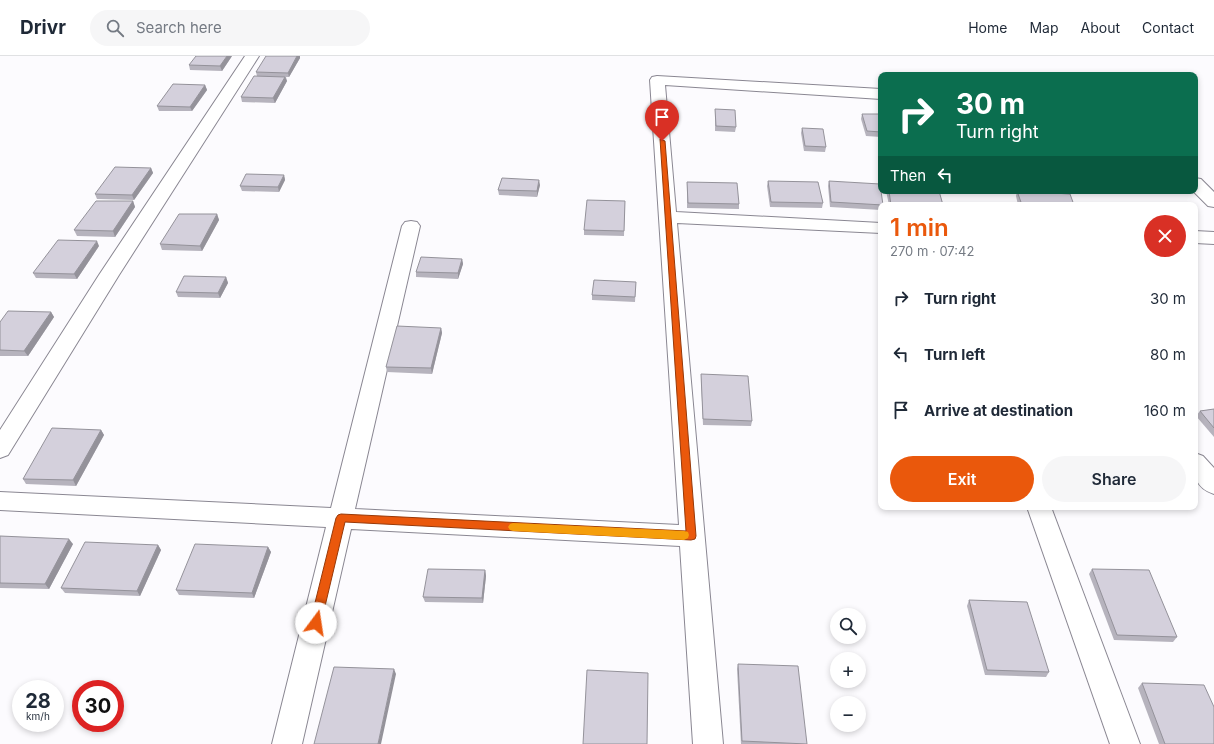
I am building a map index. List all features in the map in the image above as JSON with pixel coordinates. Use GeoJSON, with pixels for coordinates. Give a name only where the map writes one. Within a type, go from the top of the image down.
{"type":"FeatureCollection","features":[{"type":"Feature","properties":{"kind":"street"},"geometry":{"type":"LineString","coordinates":[[0,449],[109,274],[252,56]]}},
{"type":"Feature","properties":{"kind":"street"},"geometry":{"type":"LineString","coordinates":[[708,744],[657,80],[878,94]]}},
{"type":"Feature","properties":{"kind":"street"},"geometry":{"type":"LineString","coordinates":[[1198,186],[1214,202]]}},
{"type":"Feature","properties":{"kind":"street"},"geometry":{"type":"LineString","coordinates":[[668,217],[878,228]]}},
{"type":"Feature","properties":{"kind":"street"},"geometry":{"type":"LineString","coordinates":[[286,744],[411,226]]}},
{"type":"Feature","properties":{"kind":"street"},"geometry":{"type":"LineString","coordinates":[[1198,237],[1214,238]]}},
{"type":"Feature","properties":{"kind":"street"},"geometry":{"type":"LineString","coordinates":[[1198,466],[1214,485]]}},
{"type":"Feature","properties":{"kind":"street"},"geometry":{"type":"LineString","coordinates":[[0,501],[691,536]]}},
{"type":"Feature","properties":{"kind":"street"},"geometry":{"type":"LineString","coordinates":[[1040,510],[1125,744]]}},
{"type":"Feature","properties":{"kind":"building"},"geometry":{"type":"Polygon","coordinates":[[[196,56],[227,56],[220,66],[189,65],[196,56]]]}},
{"type":"Feature","properties":{"kind":"building"},"geometry":{"type":"Polygon","coordinates":[[[266,56],[297,56],[288,73],[256,72],[266,56]]]}},
{"type":"Feature","properties":{"kind":"building"},"geometry":{"type":"Polygon","coordinates":[[[254,76],[285,77],[273,98],[241,97],[254,76]]]}},
{"type":"Feature","properties":{"kind":"building"},"geometry":{"type":"Polygon","coordinates":[[[173,84],[205,85],[190,107],[157,106],[173,84]]]}},
{"type":"Feature","properties":{"kind":"building"},"geometry":{"type":"Polygon","coordinates":[[[715,109],[735,110],[736,127],[716,126],[715,109]]]}},
{"type":"Feature","properties":{"kind":"building"},"geometry":{"type":"Polygon","coordinates":[[[862,114],[878,114],[878,132],[867,131],[862,114]]]}},
{"type":"Feature","properties":{"kind":"building"},"geometry":{"type":"Polygon","coordinates":[[[802,128],[823,129],[826,147],[805,146],[802,128]]]}},
{"type":"Feature","properties":{"kind":"building"},"geometry":{"type":"Polygon","coordinates":[[[115,167],[151,168],[132,195],[95,194],[115,167]]]}},
{"type":"Feature","properties":{"kind":"building"},"geometry":{"type":"Polygon","coordinates":[[[246,174],[284,175],[278,187],[240,186],[246,174]]]}},
{"type":"Feature","properties":{"kind":"building"},"geometry":{"type":"Polygon","coordinates":[[[502,178],[539,180],[537,191],[498,190],[502,178]]]}},
{"type":"Feature","properties":{"kind":"building"},"geometry":{"type":"Polygon","coordinates":[[[768,181],[818,182],[823,203],[771,202],[768,181]]]}},
{"type":"Feature","properties":{"kind":"building"},"geometry":{"type":"Polygon","coordinates":[[[829,181],[878,184],[878,194],[881,194],[883,202],[878,202],[878,205],[831,202],[829,181]]]}},
{"type":"Feature","properties":{"kind":"building"},"geometry":{"type":"Polygon","coordinates":[[[687,182],[737,183],[739,204],[688,203],[687,182]]]}},
{"type":"Feature","properties":{"kind":"building"},"geometry":{"type":"Polygon","coordinates":[[[889,194],[940,194],[942,202],[891,202],[889,194]]]}},
{"type":"Feature","properties":{"kind":"building"},"geometry":{"type":"Polygon","coordinates":[[[1018,194],[1070,194],[1073,202],[1021,202],[1018,194]]]}},
{"type":"Feature","properties":{"kind":"building"},"geometry":{"type":"Polygon","coordinates":[[[587,200],[625,201],[624,231],[584,230],[587,200]]]}},
{"type":"Feature","properties":{"kind":"building"},"geometry":{"type":"Polygon","coordinates":[[[96,201],[133,201],[113,231],[74,230],[96,201]]]}},
{"type":"Feature","properties":{"kind":"building"},"geometry":{"type":"Polygon","coordinates":[[[179,214],[217,214],[200,246],[160,244],[179,214]]]}},
{"type":"Feature","properties":{"kind":"building"},"geometry":{"type":"Polygon","coordinates":[[[58,240],[97,241],[74,274],[33,273],[58,240]]]}},
{"type":"Feature","properties":{"kind":"building"},"geometry":{"type":"Polygon","coordinates":[[[421,257],[462,259],[458,273],[416,272],[421,257]]]}},
{"type":"Feature","properties":{"kind":"building"},"geometry":{"type":"Polygon","coordinates":[[[184,276],[226,277],[218,293],[176,292],[184,276]]]}},
{"type":"Feature","properties":{"kind":"building"},"geometry":{"type":"Polygon","coordinates":[[[594,280],[636,282],[635,297],[592,295],[594,280]]]}},
{"type":"Feature","properties":{"kind":"building"},"geometry":{"type":"Polygon","coordinates":[[[8,311],[51,312],[24,351],[0,350],[0,322],[8,311]]]}},
{"type":"Feature","properties":{"kind":"building"},"geometry":{"type":"Polygon","coordinates":[[[397,326],[441,328],[431,368],[386,367],[397,326]]]}},
{"type":"Feature","properties":{"kind":"building"},"geometry":{"type":"Polygon","coordinates":[[[701,374],[748,376],[752,421],[703,419],[701,374]]]}},
{"type":"Feature","properties":{"kind":"building"},"geometry":{"type":"Polygon","coordinates":[[[1214,409],[1214,428],[1200,411],[1214,409]]]}},
{"type":"Feature","properties":{"kind":"building"},"geometry":{"type":"Polygon","coordinates":[[[52,428],[101,430],[73,480],[23,479],[52,428]]]}},
{"type":"Feature","properties":{"kind":"building"},"geometry":{"type":"Polygon","coordinates":[[[0,536],[69,539],[45,584],[0,583],[0,536]]]}},
{"type":"Feature","properties":{"kind":"building"},"geometry":{"type":"Polygon","coordinates":[[[85,542],[158,545],[137,591],[61,588],[85,542]]]}},
{"type":"Feature","properties":{"kind":"building"},"geometry":{"type":"Polygon","coordinates":[[[195,544],[268,547],[252,593],[176,590],[195,544]]]}},
{"type":"Feature","properties":{"kind":"building"},"geometry":{"type":"Polygon","coordinates":[[[428,569],[485,570],[482,598],[423,597],[428,569]]]}},
{"type":"Feature","properties":{"kind":"building"},"geometry":{"type":"Polygon","coordinates":[[[1092,569],[1149,570],[1177,637],[1117,635],[1092,569]]]}},
{"type":"Feature","properties":{"kind":"building"},"geometry":{"type":"Polygon","coordinates":[[[969,600],[1027,602],[1049,672],[987,670],[969,600]]]}},
{"type":"Feature","properties":{"kind":"building"},"geometry":{"type":"Polygon","coordinates":[[[738,664],[798,666],[807,744],[742,741],[738,664]]]}},
{"type":"Feature","properties":{"kind":"building"},"geometry":{"type":"Polygon","coordinates":[[[334,667],[394,669],[378,744],[314,744],[334,667]]]}},
{"type":"Feature","properties":{"kind":"building"},"geometry":{"type":"Polygon","coordinates":[[[587,670],[648,673],[647,744],[583,744],[587,670]]]}},
{"type":"Feature","properties":{"kind":"building"},"geometry":{"type":"Polygon","coordinates":[[[1142,683],[1204,685],[1214,707],[1214,744],[1165,744],[1142,683]]]}},
{"type":"Feature","properties":{"kind":"slow traffic"},"geometry":{"type":"LineString","coordinates":[[513,527],[684,535]]}},
{"type":"Feature","properties":{"kind":"route"},"geometry":{"type":"LineString","coordinates":[[316,623],[341,518],[691,536],[662,141]]}}]}
